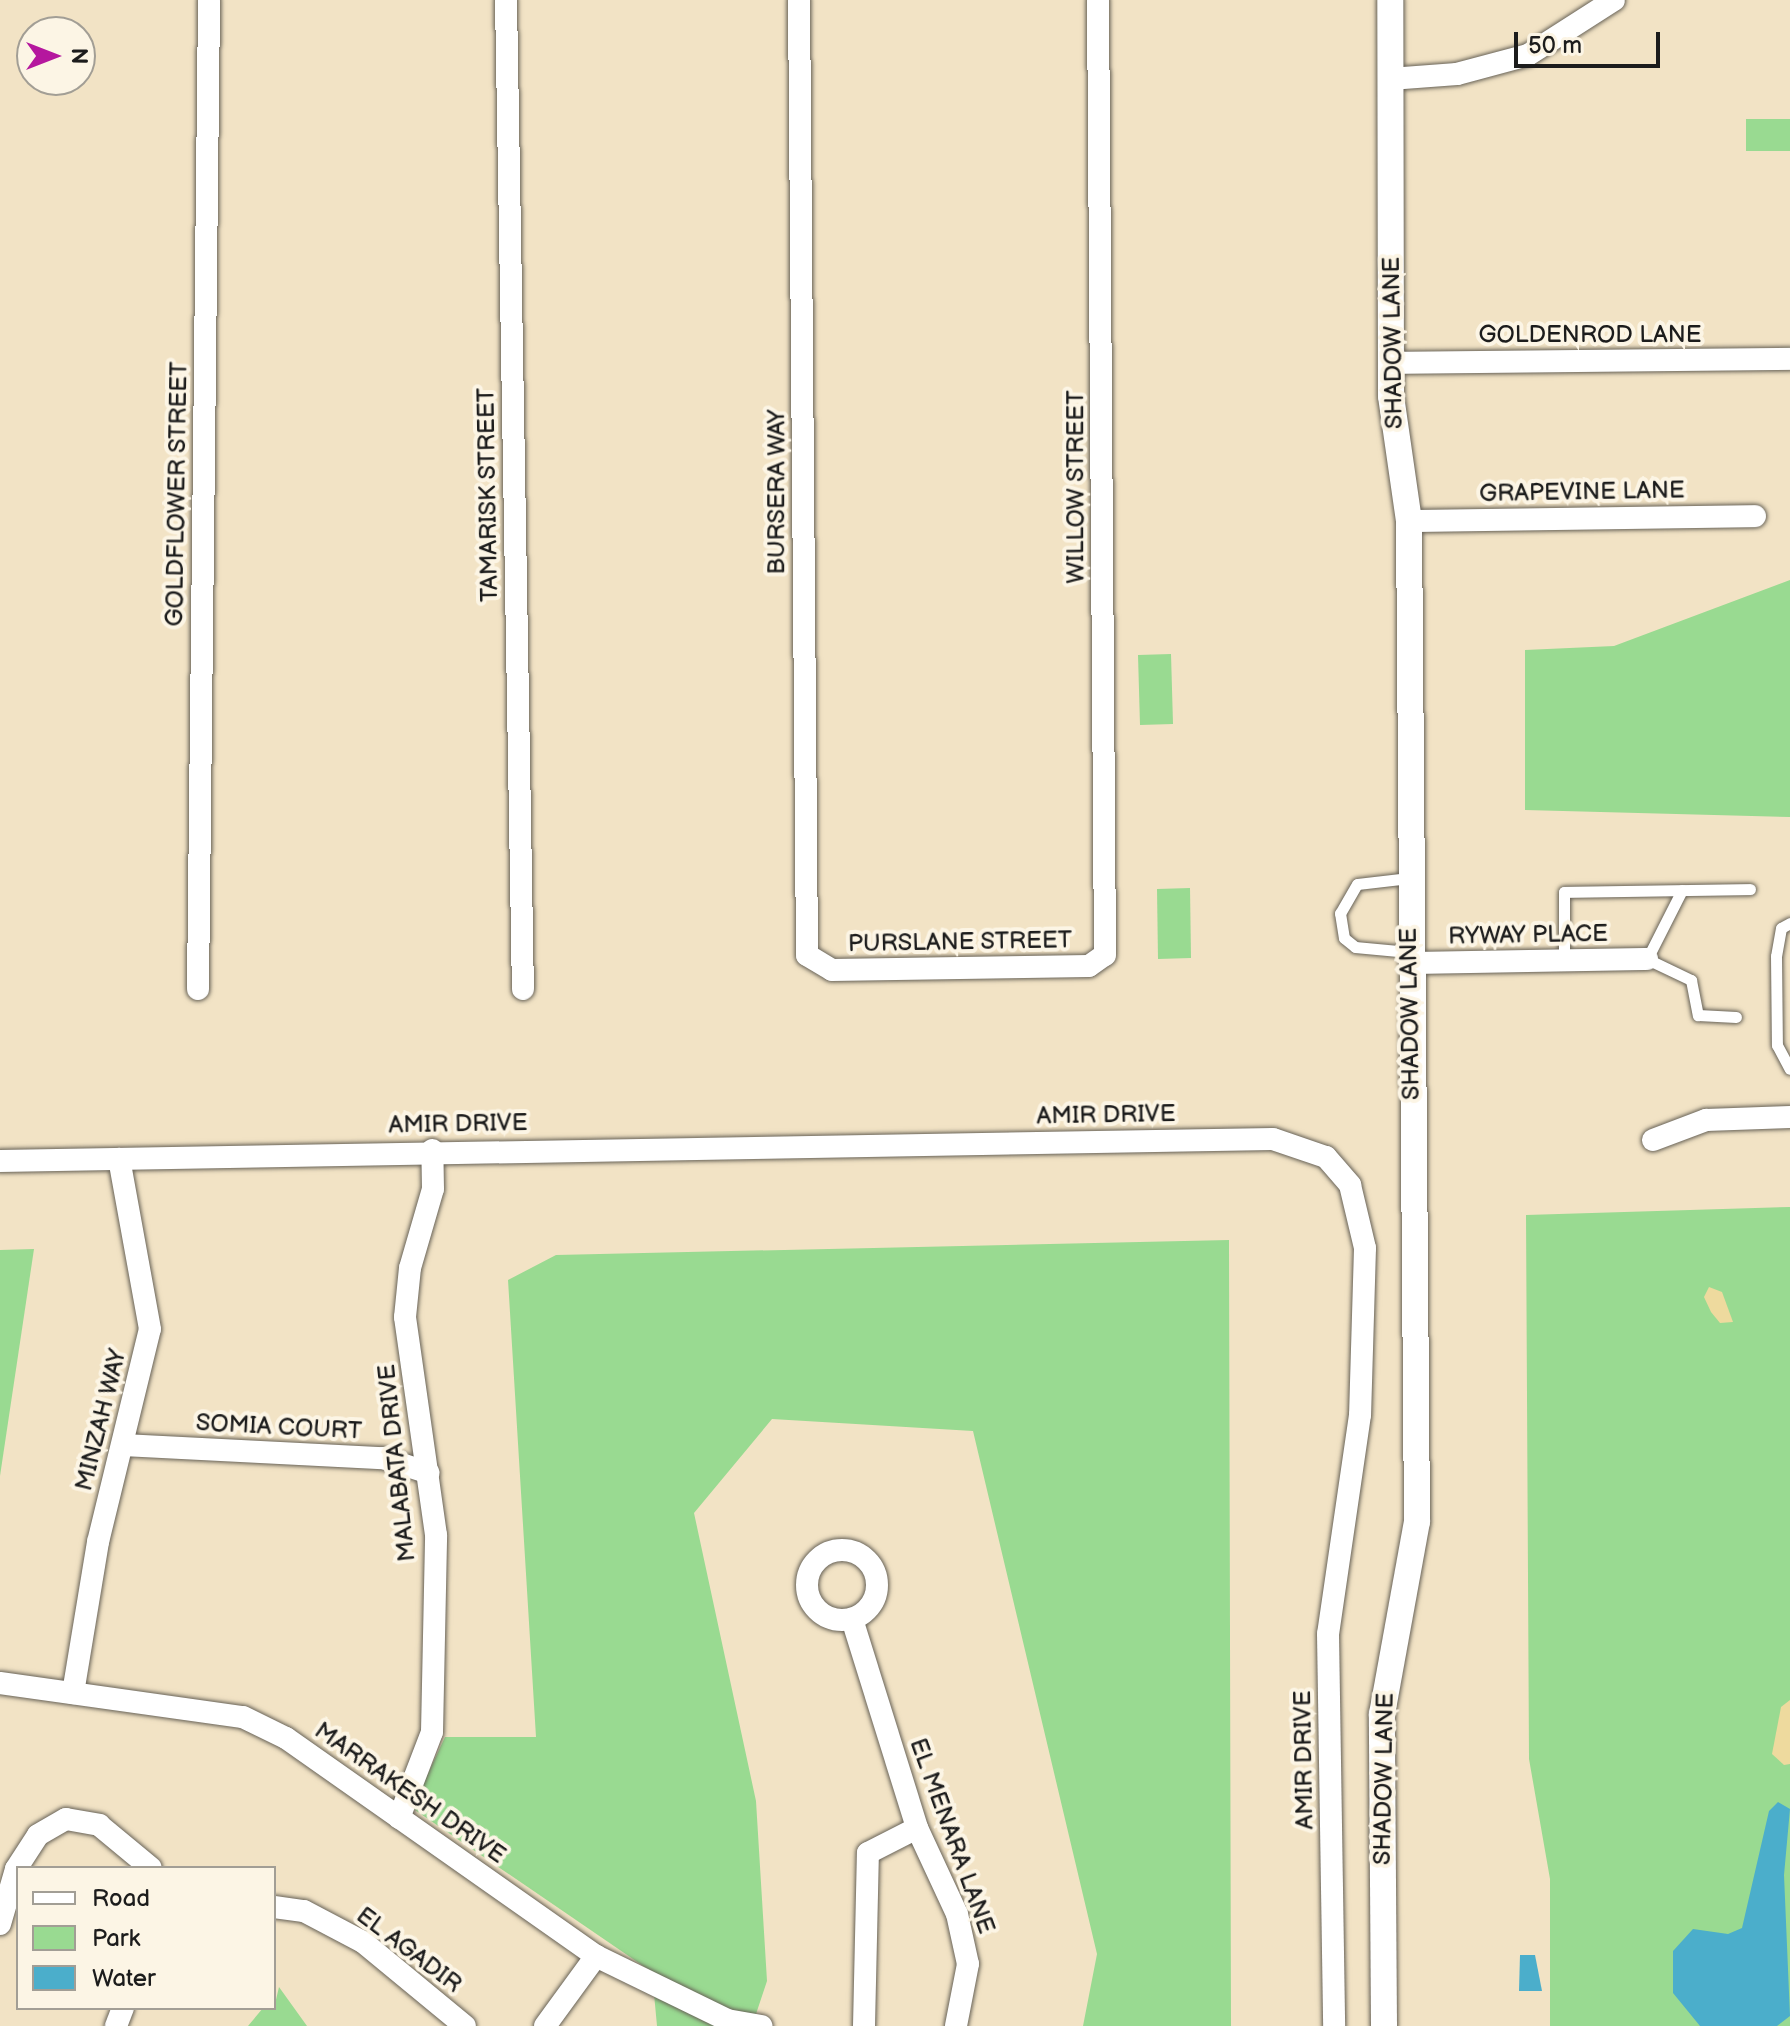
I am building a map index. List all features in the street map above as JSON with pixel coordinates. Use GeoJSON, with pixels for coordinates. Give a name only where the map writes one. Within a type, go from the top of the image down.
{"type":"FeatureCollection","features":[{"type":"Feature","properties":{"kind":"street","name":"GOLDFLOWER STREET"},"geometry":{"type":"LineString","coordinates":[[198,989],[209,0]]}},
{"type":"Feature","properties":{"kind":"street","name":"TAMARISK STREET"},"geometry":{"type":"LineString","coordinates":[[506,0],[523,989]]}},
{"type":"Feature","properties":{"kind":"street","name":"BURSERA WAY"},"geometry":{"type":"LineString","coordinates":[[799,0],[807,955],[832,970]]}},
{"type":"Feature","properties":{"kind":"street","name":"WILLOW STREET"},"geometry":{"type":"LineString","coordinates":[[1089,966],[1105,955],[1098,0]]}},
{"type":"Feature","properties":{"kind":"street","name":"SHADOW LANE"},"geometry":{"type":"LineString","coordinates":[[1384,2026],[1382,1714],[1417,1522],[1409,878],[1409,521],[1391,363],[1390,0]]}},
{"type":"Feature","properties":{"kind":"street"},"geometry":{"type":"LineString","coordinates":[[1390,79],[1457,74],[1528,55],[1614,0]]}},
{"type":"Feature","properties":{"kind":"street","name":"GOLDENROD LANE"},"geometry":{"type":"LineString","coordinates":[[1391,363],[1790,359]]}},
{"type":"Feature","properties":{"kind":"street","name":"GRAPEVINE LANE"},"geometry":{"type":"LineString","coordinates":[[1409,521],[1755,516]]}},
{"type":"Feature","properties":{"kind":"street","name":"RYWAY PLACE"},"geometry":{"type":"LineString","coordinates":[[1410,957],[1647,959]]}},
{"type":"Feature","properties":{"kind":"street","name":"PURSLANE STREET"},"geometry":{"type":"LineString","coordinates":[[832,970],[1089,966]]}},
{"type":"Feature","properties":{"kind":"street"},"geometry":{"type":"LineString","coordinates":[[1653,1140],[1706,1120],[1790,1117]]}},
{"type":"Feature","properties":{"kind":"street","name":"AMIR DRIVE"},"geometry":{"type":"LineString","coordinates":[[0,1161],[432,1150],[1273,1139],[1326,1157],[1358,1204],[1365,1248],[1360,1415],[1328,1634],[1334,2026]]}},
{"type":"Feature","properties":{"kind":"street","name":"MALABATA DRIVE"},"geometry":{"type":"LineString","coordinates":[[399,1818],[432,1732],[436,1535],[405,1317],[410,1268],[433,1189],[432,1150]]}},
{"type":"Feature","properties":{"kind":"street","name":"MINZAH WAY"},"geometry":{"type":"LineString","coordinates":[[73,1693],[98,1542],[150,1329],[119,1159]]}},
{"type":"Feature","properties":{"kind":"street","name":"SOMIA COURT"},"geometry":{"type":"LineString","coordinates":[[123,1445],[383,1458],[429,1473]]}},
{"type":"Feature","properties":{"kind":"street","name":"EL MENARA LANE"},"geometry":{"type":"LineString","coordinates":[[852,1619],[917,1828],[957,1914],[968,1964],[956,2026]]}},
{"type":"Feature","properties":{"kind":"street","name":"MARRAKESH DRIVE"},"geometry":{"type":"LineString","coordinates":[[0,1683],[243,1717],[286,1738],[596,1956],[727,2020],[761,2026]]}},
{"type":"Feature","properties":{"kind":"street"},"geometry":{"type":"LineString","coordinates":[[18,1866],[38,1835],[66,1819],[99,1825],[149,1866]]}},
{"type":"Feature","properties":{"kind":"street"},"geometry":{"type":"LineString","coordinates":[[864,2026],[868,1853],[917,1828]]}},
{"type":"Feature","properties":{"kind":"street"},"geometry":{"type":"LineString","coordinates":[[0,1924],[16,1869]]}},
{"type":"Feature","properties":{"kind":"street","name":"EL AGADIR"},"geometry":{"type":"LineString","coordinates":[[276,1907],[304,1911],[363,1942],[465,2026]]}},
{"type":"Feature","properties":{"kind":"street"},"geometry":{"type":"LineString","coordinates":[[545,2026],[596,1956]]}},
{"type":"Feature","properties":{"kind":"lane"},"geometry":{"type":"LineString","coordinates":[[1409,878],[1357,884],[1342,902],[1340,928],[1355,947],[1410,957]]}},
{"type":"Feature","properties":{"kind":"lane"},"geometry":{"type":"LineString","coordinates":[[1564,960],[1564,892],[1750,889]]}},
{"type":"Feature","properties":{"kind":"lane"},"geometry":{"type":"LineString","coordinates":[[1682,890],[1647,959],[1691,980],[1698,1015],[1736,1017]]}},
{"type":"Feature","properties":{"kind":"lane"},"geometry":{"type":"LineString","coordinates":[[1790,923],[1781,928],[1776,956],[1777,1045],[1790,1069]]}},
{"type":"Feature","properties":{"kind":"green space"},"geometry":{"type":"Polygon","coordinates":[[[1746,119],[1790,119],[1790,151],[1746,151],[1746,119]]]}},
{"type":"Feature","properties":{"kind":"green space"},"geometry":{"type":"Polygon","coordinates":[[[1790,580],[1790,817],[1525,810],[1525,650],[1614,646],[1790,580]]]}},
{"type":"Feature","properties":{"kind":"green space"},"geometry":{"type":"Polygon","coordinates":[[[1171,654],[1173,724],[1140,725],[1138,655],[1171,654]]]}},
{"type":"Feature","properties":{"kind":"green space"},"geometry":{"type":"Polygon","coordinates":[[[1190,888],[1191,958],[1158,959],[1157,889],[1190,888]]]}},
{"type":"Feature","properties":{"kind":"green space"},"geometry":{"type":"Polygon","coordinates":[[[1790,1207],[1790,2026],[1550,2026],[1550,1879],[1529,1759],[1526,1215],[1790,1207]]]}},
{"type":"Feature","properties":{"kind":"green space"},"geometry":{"type":"Polygon","coordinates":[[[1229,1240],[1231,2026],[1083,2026],[1097,1954],[973,1431],[772,1419],[694,1513],[756,1801],[767,1981],[752,2026],[657,2026],[652,1972],[412,1808],[445,1737],[536,1737],[508,1280],[556,1255],[1229,1240]]]}},
{"type":"Feature","properties":{"kind":"green space"},"geometry":{"type":"Polygon","coordinates":[[[34,1249],[0,1476],[0,1250],[34,1249]]]}},
{"type":"Feature","properties":{"kind":"green space"},"geometry":{"type":"Polygon","coordinates":[[[279,1987],[307,2026],[248,2026],[261,2010],[276,2010],[279,1987]]]}},
{"type":"Feature","properties":{"kind":"sand"},"geometry":{"type":"Polygon","coordinates":[[[1709,1287],[1722,1292],[1733,1322],[1720,1323],[1711,1312],[1704,1297],[1709,1287]]]}},
{"type":"Feature","properties":{"kind":"sand"},"geometry":{"type":"Polygon","coordinates":[[[1790,1700],[1790,1764],[1784,1765],[1772,1754],[1781,1707],[1790,1700]]]}},
{"type":"Feature","properties":{"kind":"water"},"geometry":{"type":"Polygon","coordinates":[[[1778,1802],[1790,1809],[1784,1875],[1790,2016],[1777,2026],[1700,2026],[1673,1993],[1673,1951],[1693,1929],[1728,1934],[1742,1928],[1769,1811],[1778,1802]]]}},
{"type":"Feature","properties":{"kind":"water"},"geometry":{"type":"Polygon","coordinates":[[[1520,1955],[1535,1955],[1542,1991],[1519,1991],[1520,1955]]]}}]}
